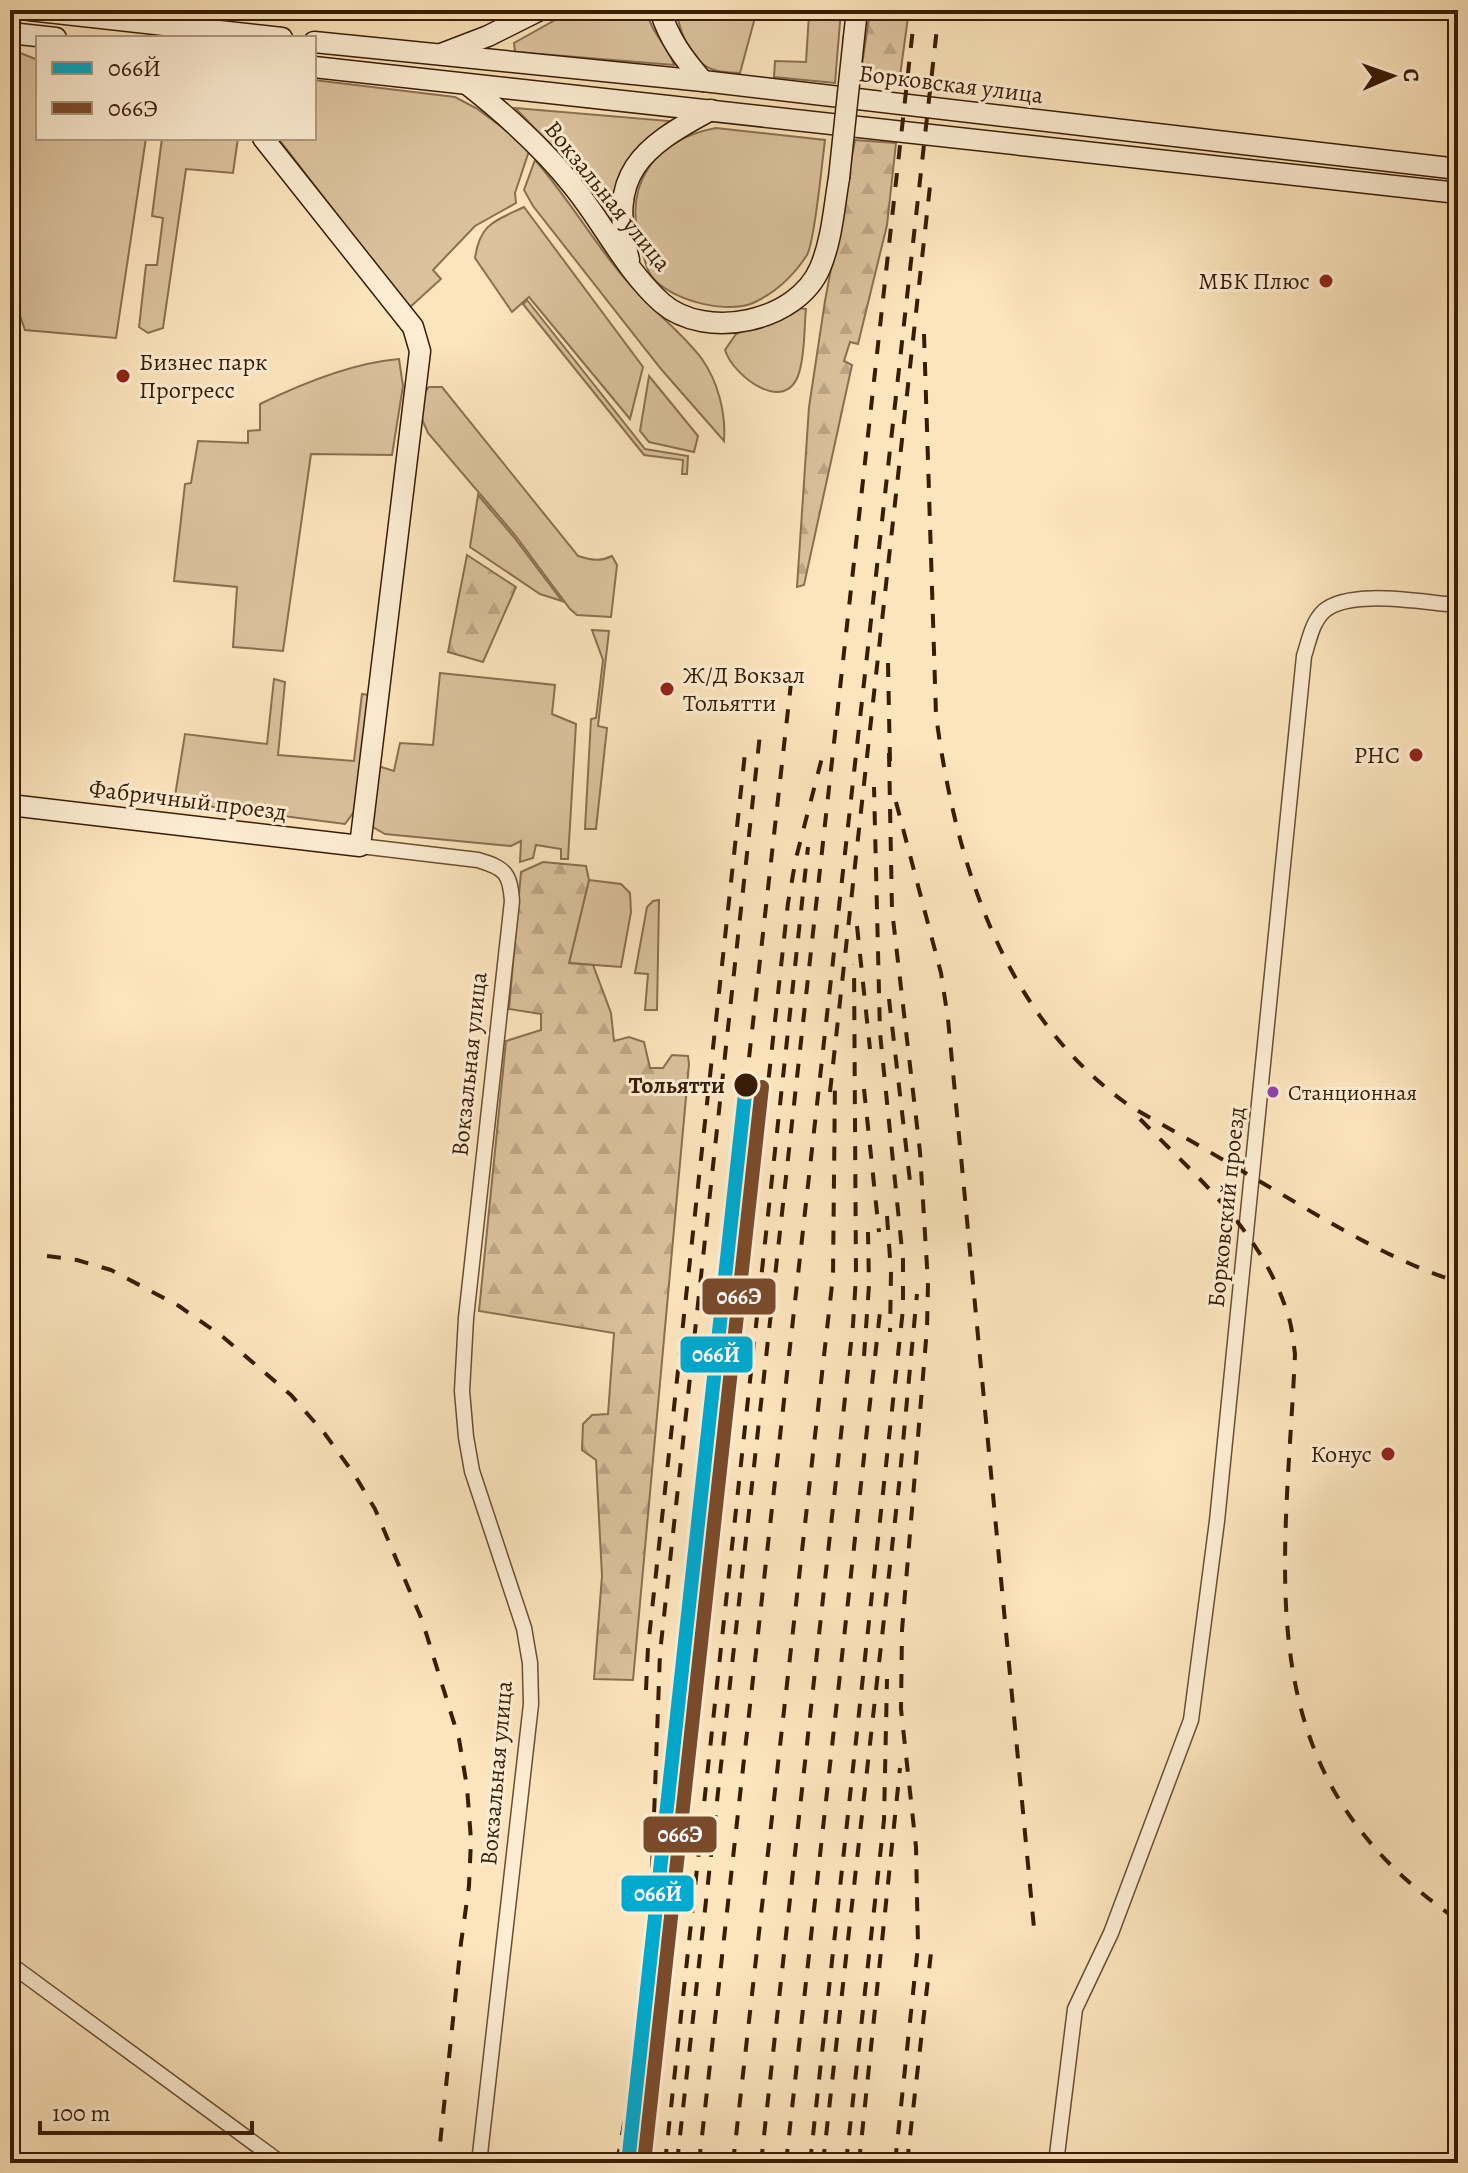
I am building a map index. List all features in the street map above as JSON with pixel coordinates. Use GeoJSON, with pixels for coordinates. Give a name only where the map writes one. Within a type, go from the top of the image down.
{"type":"FeatureCollection","features":[{"type":"Feature","properties":{"kind":"main road"},"geometry":{"type":"LineString","coordinates":[[29,10],[264,36]]}},
{"type":"Feature","properties":{"kind":"main road","name":"Борковская улица"},"geometry":{"type":"LineString","coordinates":[[438,55],[488,36],[540,10]]}},
{"type":"Feature","properties":{"kind":"main road"},"geometry":{"type":"LineString","coordinates":[[660,10],[666,31],[679,53],[703,81]]}},
{"type":"Feature","properties":{"kind":"main road","name":"Вокзальная улица"},"geometry":{"type":"LineString","coordinates":[[468,85],[510,118],[574,187],[632,272],[664,305],[694,320],[734,324],[756,319],[803,292],[820,269],[839,178],[857,10]]}},
{"type":"Feature","properties":{"kind":"main road"},"geometry":{"type":"LineString","coordinates":[[10,33],[38,36]]}},
{"type":"Feature","properties":{"kind":"main road","name":"Борковская улица"},"geometry":{"type":"LineString","coordinates":[[316,42],[703,81],[1458,169]]}},
{"type":"Feature","properties":{"kind":"main road"},"geometry":{"type":"LineString","coordinates":[[316,67],[1458,193]]}},
{"type":"Feature","properties":{"kind":"main road"},"geometry":{"type":"LineString","coordinates":[[632,272],[621,214],[624,190],[634,166],[650,147],[669,132],[711,110]]}},
{"type":"Feature","properties":{"kind":"main road"},"geometry":{"type":"LineString","coordinates":[[265,140],[413,327],[420,351],[360,846]]}},
{"type":"Feature","properties":{"kind":"main road","name":"Фабричный проезд"},"geometry":{"type":"LineString","coordinates":[[10,805],[360,846]]}},
{"type":"Feature","properties":{"kind":"street","name":"Борковский проезд"},"geometry":{"type":"LineString","coordinates":[[1056,2163],[1075,2009],[1111,1933],[1191,1720],[1217,1521],[1304,656],[1311,631],[1323,612],[1339,602],[1361,599],[1458,605]]}},
{"type":"Feature","properties":{"kind":"street","name":"Вокзальная улица"},"geometry":{"type":"LineString","coordinates":[[360,846],[478,860],[495,865],[506,873],[511,884],[512,901],[466,1318],[462,1391],[472,1471],[524,1628],[530,1663],[531,1704],[479,2163]]}},
{"type":"Feature","properties":{"kind":"street"},"geometry":{"type":"LineString","coordinates":[[10,1964],[281,2163]]}},
{"type":"Feature","properties":{"kind":"green space"},"geometry":{"type":"Polygon","coordinates":[[[573,10],[646,10],[674,65],[515,52],[514,43],[573,10]]]}},
{"type":"Feature","properties":{"kind":"green space"},"geometry":{"type":"Polygon","coordinates":[[[676,10],[757,10],[740,73],[717,71],[698,60],[683,37],[676,10]]]}},
{"type":"Feature","properties":{"kind":"green space"},"geometry":{"type":"Polygon","coordinates":[[[780,10],[841,10],[835,83],[774,77],[775,61],[806,62],[809,14],[780,10]]]}},
{"type":"Feature","properties":{"kind":"green space"},"geometry":{"type":"Polygon","coordinates":[[[870,10],[909,10],[900,76],[861,72],[870,10]]]}},
{"type":"Feature","properties":{"kind":"green space"},"geometry":{"type":"Polygon","coordinates":[[[10,49],[36,59],[36,140],[146,140],[116,338],[25,330],[19,313],[10,304],[10,49]]]}},
{"type":"Feature","properties":{"kind":"green space"},"geometry":{"type":"Polygon","coordinates":[[[316,80],[455,97],[476,108],[525,144],[529,151],[515,193],[516,203],[475,226],[433,270],[441,279],[409,308],[280,140],[316,140],[316,80]]]}},
{"type":"Feature","properties":{"kind":"green space"},"geometry":{"type":"Polygon","coordinates":[[[515,108],[669,121],[614,219],[609,222],[554,148],[515,108]]]}},
{"type":"Feature","properties":{"kind":"green space"},"geometry":{"type":"Polygon","coordinates":[[[716,128],[825,140],[807,255],[776,289],[753,303],[741,306],[712,306],[696,302],[656,282],[646,266],[636,225],[636,204],[648,169],[675,143],[716,128]]]}},
{"type":"Feature","properties":{"kind":"green space"},"geometry":{"type":"Polygon","coordinates":[[[162,140],[238,140],[233,173],[186,169],[163,328],[148,333],[139,327],[146,265],[157,265],[163,218],[152,216],[162,140]]]}},
{"type":"Feature","properties":{"kind":"green space"},"geometry":{"type":"Polygon","coordinates":[[[855,140],[896,143],[887,225],[858,344],[850,342],[844,361],[852,365],[804,585],[797,587],[809,407],[855,140]]]}},
{"type":"Feature","properties":{"kind":"green space"},"geometry":{"type":"Polygon","coordinates":[[[535,160],[623,277],[702,359],[720,398],[724,441],[661,369],[533,206],[524,190],[535,160]]]}},
{"type":"Feature","properties":{"kind":"green space"},"geometry":{"type":"Polygon","coordinates":[[[524,207],[643,367],[630,419],[529,297],[512,312],[475,258],[485,230],[497,220],[524,207]]]}},
{"type":"Feature","properties":{"kind":"green space"},"geometry":{"type":"Polygon","coordinates":[[[527,300],[645,449],[688,456],[687,474],[682,474],[683,460],[644,455],[523,304],[527,300]]]}},
{"type":"Feature","properties":{"kind":"green space"},"geometry":{"type":"Polygon","coordinates":[[[798,308],[806,309],[799,373],[792,385],[783,391],[760,387],[738,371],[725,350],[736,334],[798,308]]]}},
{"type":"Feature","properties":{"kind":"green space"},"geometry":{"type":"Polygon","coordinates":[[[399,359],[403,386],[392,455],[311,454],[283,651],[233,647],[237,587],[174,581],[185,484],[191,483],[198,441],[248,443],[248,431],[260,430],[260,404],[328,375],[399,359]]]}},
{"type":"Feature","properties":{"kind":"green space"},"geometry":{"type":"Polygon","coordinates":[[[649,376],[698,436],[694,452],[649,442],[640,431],[649,376]]]}},
{"type":"Feature","properties":{"kind":"green space"},"geometry":{"type":"Polygon","coordinates":[[[429,387],[442,387],[578,556],[595,560],[612,556],[617,565],[611,617],[577,615],[570,609],[515,535],[428,433],[421,417],[422,395],[429,387]]]}},
{"type":"Feature","properties":{"kind":"green space"},"geometry":{"type":"Polygon","coordinates":[[[478,495],[562,601],[540,594],[470,547],[478,495]]]}},
{"type":"Feature","properties":{"kind":"green space"},"geometry":{"type":"Polygon","coordinates":[[[467,555],[516,587],[483,662],[448,652],[467,555]]]}},
{"type":"Feature","properties":{"kind":"green space"},"geometry":{"type":"Polygon","coordinates":[[[592,630],[609,631],[598,726],[607,728],[596,829],[585,829],[591,719],[596,718],[603,660],[592,630]]]}},
{"type":"Feature","properties":{"kind":"green space"},"geometry":{"type":"Polygon","coordinates":[[[440,673],[555,685],[552,714],[576,724],[568,859],[561,859],[561,849],[536,845],[533,858],[520,862],[521,841],[511,846],[385,834],[371,826],[378,766],[394,771],[400,743],[433,745],[440,673]]]}},
{"type":"Feature","properties":{"kind":"green space"},"geometry":{"type":"Polygon","coordinates":[[[274,679],[285,682],[278,755],[354,761],[362,694],[369,695],[356,809],[345,824],[174,802],[185,734],[267,744],[274,679]]]}},
{"type":"Feature","properties":{"kind":"green space"},"geometry":{"type":"Polygon","coordinates":[[[543,862],[586,866],[589,880],[569,963],[593,965],[611,1013],[614,1041],[629,1037],[644,1042],[650,1068],[663,1068],[672,1055],[688,1056],[689,1064],[633,1680],[594,1679],[602,1576],[596,1460],[582,1450],[583,1424],[592,1415],[608,1414],[614,1333],[479,1311],[506,1041],[541,1030],[541,1014],[509,1009],[521,872],[543,862]]]}},
{"type":"Feature","properties":{"kind":"green space"},"geometry":{"type":"Polygon","coordinates":[[[589,880],[621,884],[630,893],[631,912],[621,967],[569,963],[589,880]]]}},
{"type":"Feature","properties":{"kind":"green space"},"geometry":{"type":"Polygon","coordinates":[[[659,900],[657,1010],[645,1010],[648,974],[635,973],[647,907],[659,900]]]}},
{"type":"Feature","properties":{"kind":"railway"},"geometry":{"type":"LineString","coordinates":[[677,2163],[915,10]]}},
{"type":"Feature","properties":{"kind":"railway"},"geometry":{"type":"LineString","coordinates":[[699,2163],[939,10]]}},
{"type":"Feature","properties":{"kind":"railway"},"geometry":{"type":"LineString","coordinates":[[830,1092],[931,177]]}},
{"type":"Feature","properties":{"kind":"railway"},"geometry":{"type":"LineString","coordinates":[[924,334],[936,715],[944,769],[971,877],[1015,977],[1045,1023],[1081,1064],[1123,1101],[1356,1237],[1406,1262],[1458,1282]]}},
{"type":"Feature","properties":{"kind":"railway"},"geometry":{"type":"LineString","coordinates":[[888,663],[890,763]]}},
{"type":"Feature","properties":{"kind":"railway"},"geometry":{"type":"LineString","coordinates":[[746,1085],[791,683]]}},
{"type":"Feature","properties":{"kind":"railway"},"geometry":{"type":"LineString","coordinates":[[648,1980],[660,1653],[760,734]]}},
{"type":"Feature","properties":{"kind":"railway"},"geometry":{"type":"LineString","coordinates":[[646,1690],[648,1647],[746,744]]}},
{"type":"Feature","properties":{"kind":"railway"},"geometry":{"type":"LineString","coordinates":[[649,2163],[788,903],[796,858],[824,750]]}},
{"type":"Feature","properties":{"kind":"railway"},"geometry":{"type":"LineString","coordinates":[[889,753],[892,910],[920,1152],[928,1283],[902,1630],[901,1709],[916,1847],[918,1946],[895,2163]]}},
{"type":"Feature","properties":{"kind":"railway"},"geometry":{"type":"LineString","coordinates":[[810,2163],[903,1309],[903,1260],[880,1033],[874,787]]}},
{"type":"Feature","properties":{"kind":"railway"},"geometry":{"type":"LineString","coordinates":[[896,802],[941,973],[948,1019],[1034,1928]]}},
{"type":"Feature","properties":{"kind":"railway"},"geometry":{"type":"LineString","coordinates":[[665,2163],[808,847]]}},
{"type":"Feature","properties":{"kind":"railway"},"geometry":{"type":"LineString","coordinates":[[857,926],[870,1049]]}},
{"type":"Feature","properties":{"kind":"railway"},"geometry":{"type":"LineString","coordinates":[[761,2163],[853,1325],[856,1276],[854,964]]}},
{"type":"Feature","properties":{"kind":"railway"},"geometry":{"type":"LineString","coordinates":[[889,999],[911,1190]]}},
{"type":"Feature","properties":{"kind":"railway"},"geometry":{"type":"LineString","coordinates":[[733,2163],[833,1276],[835,1081]]}},
{"type":"Feature","properties":{"kind":"railway"},"geometry":{"type":"LineString","coordinates":[[864,1089],[879,1232]]}},
{"type":"Feature","properties":{"kind":"railway"},"geometry":{"type":"LineString","coordinates":[[1140,1119],[1226,1207],[1261,1256],[1289,1317],[1295,1354],[1285,1593],[1292,1667],[1309,1736],[1340,1802],[1389,1863],[1458,1920]]}},
{"type":"Feature","properties":{"kind":"railway"},"geometry":{"type":"LineString","coordinates":[[887,1216],[891,1272],[890,1332]]}},
{"type":"Feature","properties":{"kind":"railway"},"geometry":{"type":"LineString","coordinates":[[864,1356],[869,1285],[868,1232]]}},
{"type":"Feature","properties":{"kind":"railway"},"geometry":{"type":"LineString","coordinates":[[47,1256],[77,1260],[111,1270],[179,1306],[223,1337],[291,1395],[325,1434],[375,1509],[422,1620],[459,1739],[467,1787],[471,1840],[469,1886],[438,2163]]}},
{"type":"Feature","properties":{"kind":"railway"},"geometry":{"type":"LineString","coordinates":[[823,2163],[899,1485],[917,1294]]}},
{"type":"Feature","properties":{"kind":"railway"},"geometry":{"type":"LineString","coordinates":[[786,2163],[880,1312]]}},
{"type":"Feature","properties":{"kind":"railway"},"geometry":{"type":"LineString","coordinates":[[846,2163],[884,1820],[887,1679]]}},
{"type":"Feature","properties":{"kind":"railway"},"geometry":{"type":"LineString","coordinates":[[859,2163],[900,1768]]}},
{"type":"Feature","properties":{"kind":"railway"},"geometry":{"type":"LineString","coordinates":[[907,2163],[932,1944]]}},
{"type":"Feature","properties":{"kind":"railway"},"geometry":{"type":"LineString","coordinates":[[617,2163],[645,2006]]}},
{"type":"Feature","properties":{"kind":"transit line","name":"066Й"},"geometry":{"type":"LineString","coordinates":[[628,2163],[746,1085]]}},
{"type":"Feature","properties":{"kind":"transit line","name":"066Э"},"geometry":{"type":"LineString","coordinates":[[644,2163],[762,1087]]}},
{"type":"Feature","properties":{"kind":"place","name":"МБК Плюс"},"geometry":{"type":"Point","coordinates":[1326,281]}},
{"type":"Feature","properties":{"kind":"place","name":"Бизнес парк Прогресс"},"geometry":{"type":"Point","coordinates":[123,376]}},
{"type":"Feature","properties":{"kind":"place","name":"Ж/Д Вокзал Тольятти"},"geometry":{"type":"Point","coordinates":[667,689]}},
{"type":"Feature","properties":{"kind":"place","name":"РНС"},"geometry":{"type":"Point","coordinates":[1416,755]}},
{"type":"Feature","properties":{"kind":"place","name":"Тольятти"},"geometry":{"type":"Point","coordinates":[746,1085]}},
{"type":"Feature","properties":{"kind":"place","name":"Станционная"},"geometry":{"type":"Point","coordinates":[1273,1092]}},
{"type":"Feature","properties":{"kind":"place","name":"Конус"},"geometry":{"type":"Point","coordinates":[1388,1454]}}]}
